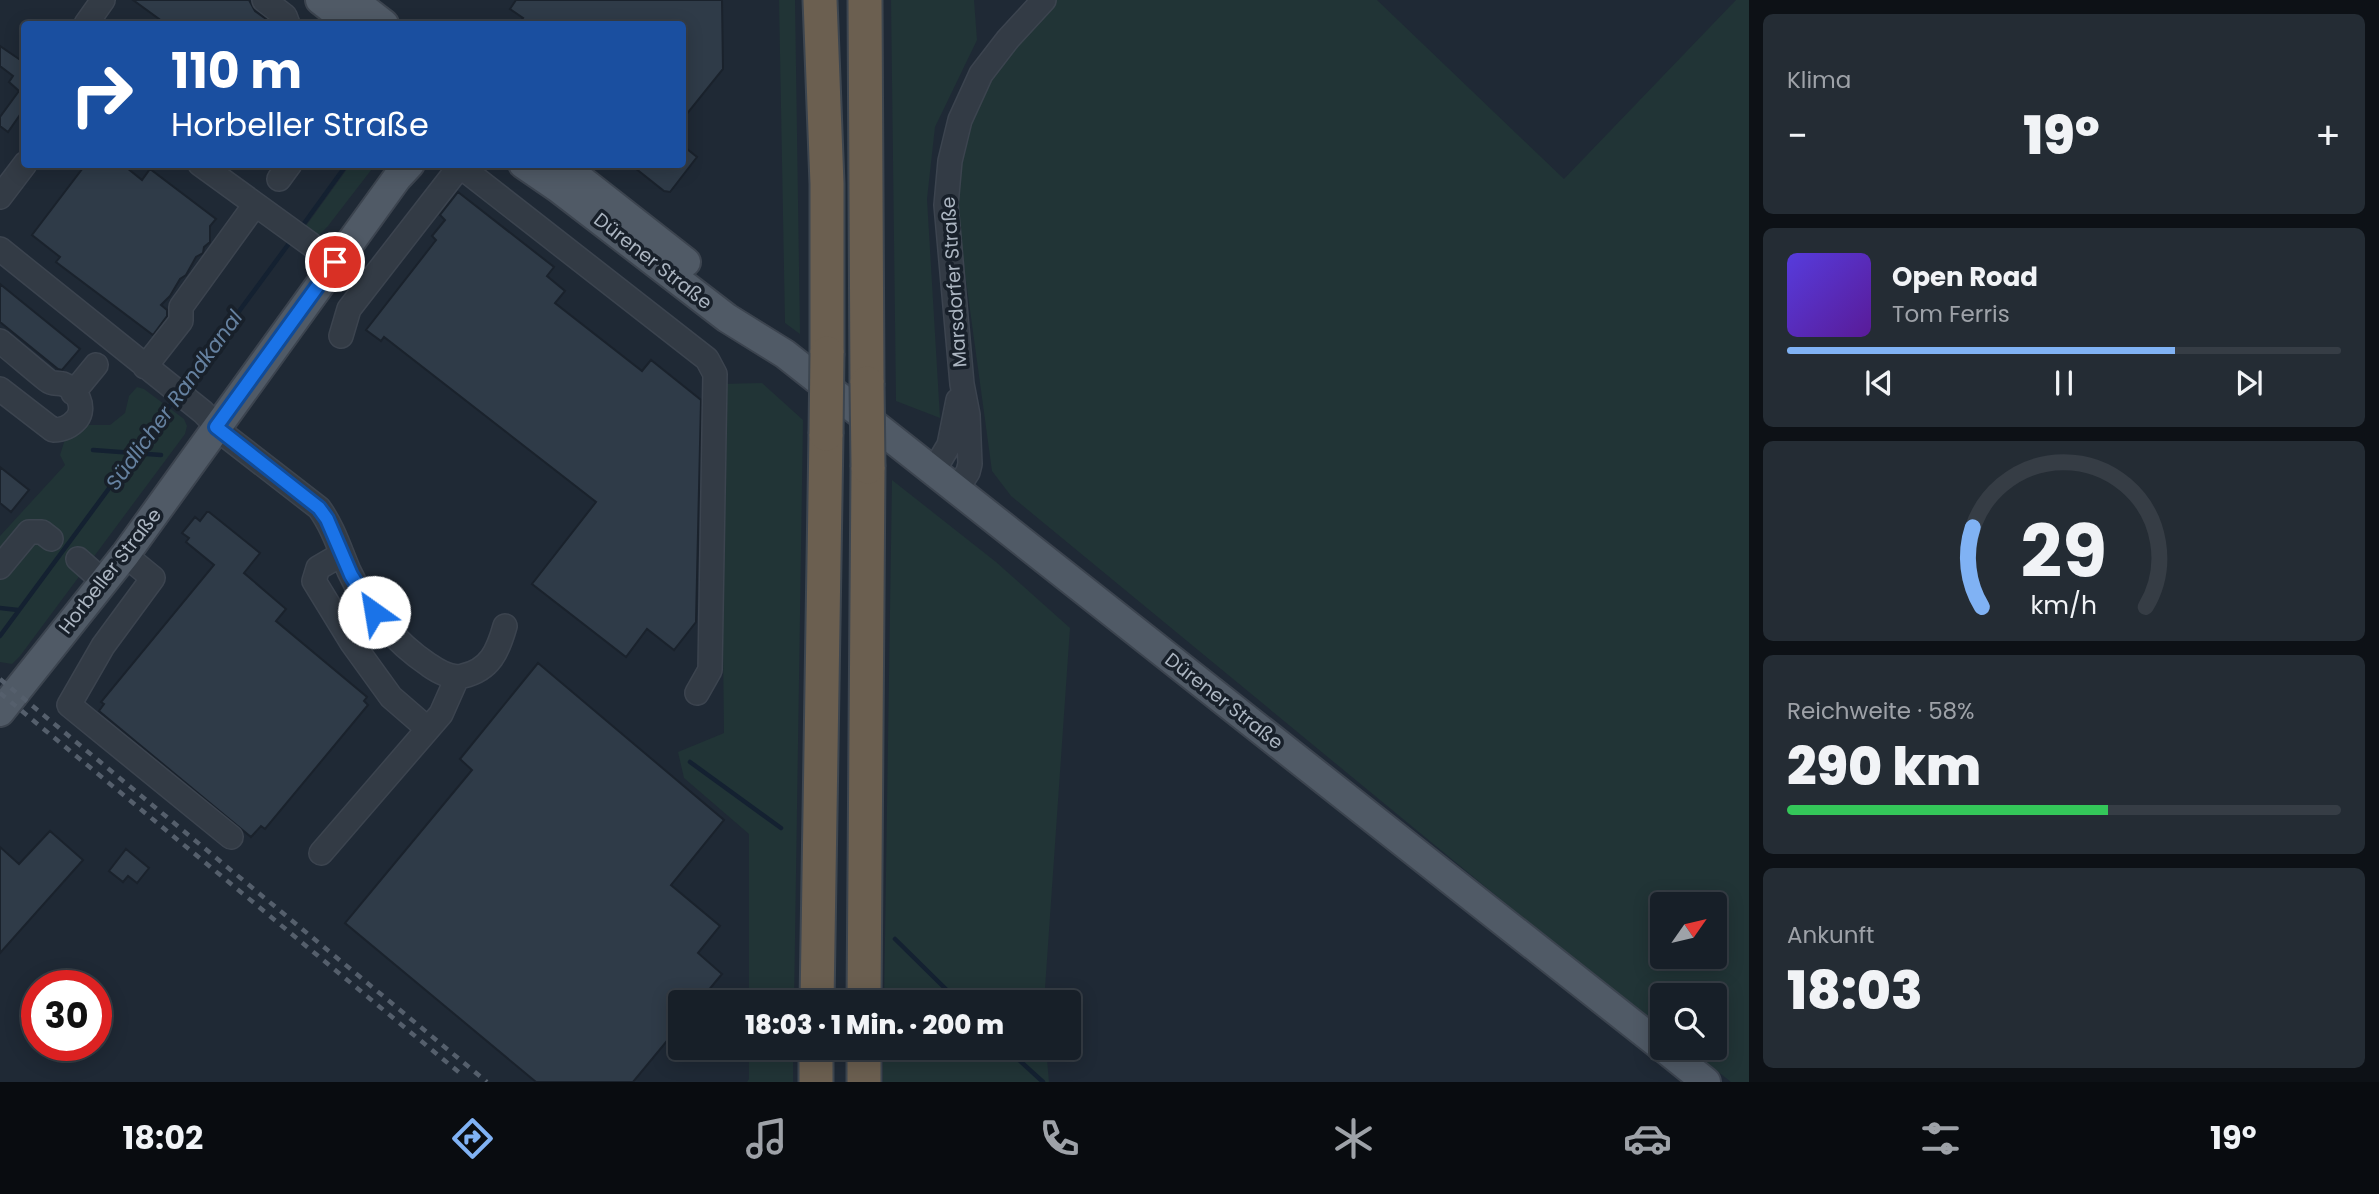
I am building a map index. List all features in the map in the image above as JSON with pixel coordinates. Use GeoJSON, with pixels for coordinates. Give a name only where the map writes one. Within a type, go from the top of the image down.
{"type":"FeatureCollection","features":[{"type":"Feature","properties":{"kind":"highway"},"geometry":{"type":"LineString","coordinates":[[817,990],[827,434],[827,184],[820,0]]}},
{"type":"Feature","properties":{"kind":"highway"},"geometry":{"type":"LineString","coordinates":[[864,990],[867,467],[865,0]]}},
{"type":"Feature","properties":{"kind":"highway"},"geometry":{"type":"LineString","coordinates":[[816,1060],[816,1082]]}},
{"type":"Feature","properties":{"kind":"highway"},"geometry":{"type":"LineString","coordinates":[[864,1060],[864,1082]]}},
{"type":"Feature","properties":{"kind":"main road"},"geometry":{"type":"LineString","coordinates":[[320,0],[347,21]]}},
{"type":"Feature","properties":{"kind":"main road"},"geometry":{"type":"LineString","coordinates":[[353,0],[380,21]]}},
{"type":"Feature","properties":{"kind":"main road","name":"Dürener Straße"},"geometry":{"type":"LineString","coordinates":[[529,168],[727,318],[785,354],[1650,1038]]}},
{"type":"Feature","properties":{"kind":"main road","name":"Dürener Straße"},"geometry":{"type":"LineString","coordinates":[[566,168],[745,308],[785,354]]}},
{"type":"Feature","properties":{"kind":"main road","name":"Horbeller Straße"},"geometry":{"type":"LineString","coordinates":[[0,712],[125,555],[403,169]]}},
{"type":"Feature","properties":{"kind":"main road","name":"Dürener Straße"},"geometry":{"type":"LineString","coordinates":[[1678,1060],[1706,1082]]}},
{"type":"Feature","properties":{"kind":"street"},"geometry":{"type":"LineString","coordinates":[[88,21],[103,0]]}},
{"type":"Feature","properties":{"kind":"street"},"geometry":{"type":"LineString","coordinates":[[264,0],[285,16],[287,21]]}},
{"type":"Feature","properties":{"kind":"street","name":"Marsdorfer Straße"},"geometry":{"type":"LineString","coordinates":[[956,490],[970,464],[968,415],[961,384],[946,205],[950,160],[960,120],[981,74],[1008,39],[1044,0]]}},
{"type":"Feature","properties":{"kind":"street"},"geometry":{"type":"LineString","coordinates":[[0,197],[22,168]]}},
{"type":"Feature","properties":{"kind":"street"},"geometry":{"type":"LineString","coordinates":[[205,168],[335,262]]}},
{"type":"Feature","properties":{"kind":"street"},"geometry":{"type":"LineString","coordinates":[[341,336],[349,309],[458,168]]}},
{"type":"Feature","properties":{"kind":"street"},"geometry":{"type":"LineString","coordinates":[[463,168],[707,359],[715,374],[710,670],[696,693]]}},
{"type":"Feature","properties":{"kind":"street"},"geometry":{"type":"LineString","coordinates":[[145,367],[181,321],[181,307],[254,205]]}},
{"type":"Feature","properties":{"kind":"street"},"geometry":{"type":"LineString","coordinates":[[0,249],[319,508],[327,519],[351,575],[374,612],[409,652],[435,669],[457,678],[476,673],[489,663],[498,650],[505,626]]}},
{"type":"Feature","properties":{"kind":"street"},"geometry":{"type":"LineString","coordinates":[[0,341],[51,383],[64,384],[81,402],[80,414],[72,425],[53,430],[0,389]]}},
{"type":"Feature","properties":{"kind":"street"},"geometry":{"type":"LineString","coordinates":[[73,393],[96,365]]}},
{"type":"Feature","properties":{"kind":"street","name":"Marsdorfer Straße"},"geometry":{"type":"LineString","coordinates":[[933,472],[949,445],[961,384]]}},
{"type":"Feature","properties":{"kind":"street"},"geometry":{"type":"LineString","coordinates":[[0,567],[29,532],[42,532],[51,539]]}},
{"type":"Feature","properties":{"kind":"street"},"geometry":{"type":"LineString","coordinates":[[342,554],[318,568],[314,580],[352,643],[391,697],[428,729]]}},
{"type":"Feature","properties":{"kind":"street"},"geometry":{"type":"LineString","coordinates":[[125,555],[159,569],[103,646],[69,705],[231,837]]}},
{"type":"Feature","properties":{"kind":"street"},"geometry":{"type":"LineString","coordinates":[[78,559],[104,582]]}},
{"type":"Feature","properties":{"kind":"street"},"geometry":{"type":"LineString","coordinates":[[321,853],[441,714],[457,678]]}},
{"type":"Feature","properties":{"kind":"shaded area"},"geometry":{"type":"Polygon","coordinates":[[[779,0],[795,0],[800,334],[785,323],[779,0]]]}},
{"type":"Feature","properties":{"kind":"shaded area"},"geometry":{"type":"Polygon","coordinates":[[[891,0],[974,0],[977,40],[935,127],[927,199],[940,418],[896,401],[891,0]]]}},
{"type":"Feature","properties":{"kind":"shaded area"},"geometry":{"type":"Polygon","coordinates":[[[1055,0],[1377,0],[1564,179],[1736,0],[1749,0],[1749,1082],[1731,1082],[1703,1060],[1727,1060],[1727,983],[1650,983],[1650,1019],[1562,950],[1011,496],[992,471],[955,200],[967,136],[977,105],[992,75],[1022,36],[1055,0]]]}},
{"type":"Feature","properties":{"kind":"shaded area"},"geometry":{"type":"Polygon","coordinates":[[[348,168],[373,168],[320,234],[311,236],[303,230],[348,168]]]}},
{"type":"Feature","properties":{"kind":"shaded area"},"geometry":{"type":"Polygon","coordinates":[[[762,383],[803,420],[794,990],[749,990],[749,834],[684,778],[678,752],[724,733],[720,384],[762,383]]]}},
{"type":"Feature","properties":{"kind":"shaded area"},"geometry":{"type":"Polygon","coordinates":[[[137,387],[144,389],[184,419],[187,426],[185,434],[20,656],[12,664],[0,662],[0,536],[65,465],[60,455],[67,433],[86,425],[110,425],[125,413],[129,396],[137,387]]]}},
{"type":"Feature","properties":{"kind":"shaded area"},"geometry":{"type":"Polygon","coordinates":[[[892,480],[996,562],[1070,628],[1045,990],[884,990],[892,480]]]}},
{"type":"Feature","properties":{"kind":"shaded area"},"geometry":{"type":"Polygon","coordinates":[[[749,1060],[793,1060],[793,1082],[747,1082],[749,1060]]]}},
{"type":"Feature","properties":{"kind":"shaded area"},"geometry":{"type":"Polygon","coordinates":[[[883,1060],[1047,1060],[1049,1082],[883,1082],[883,1060]]]}},
{"type":"Feature","properties":{"kind":"building"},"geometry":{"type":"Polygon","coordinates":[[[133,0],[249,0],[255,11],[269,21],[162,21],[133,0]]]}},
{"type":"Feature","properties":{"kind":"building"},"geometry":{"type":"Polygon","coordinates":[[[516,0],[722,0],[723,69],[686,115],[686,21],[520,21],[523,18],[510,9],[516,0]]]}},
{"type":"Feature","properties":{"kind":"building"},"geometry":{"type":"Polygon","coordinates":[[[0,46],[21,59],[21,113],[8,132],[0,126],[0,117],[19,91],[9,82],[13,76],[0,66],[0,46]]]}},
{"type":"Feature","properties":{"kind":"building"},"geometry":{"type":"Polygon","coordinates":[[[686,148],[697,157],[670,192],[664,191],[635,168],[686,168],[686,148]]]}},
{"type":"Feature","properties":{"kind":"building"},"geometry":{"type":"Polygon","coordinates":[[[83,168],[127,168],[142,180],[150,169],[216,219],[210,226],[210,242],[204,247],[203,253],[196,257],[186,275],[161,305],[167,310],[167,316],[153,335],[56,262],[60,257],[32,235],[83,168]]]}},
{"type":"Feature","properties":{"kind":"building"},"geometry":{"type":"Polygon","coordinates":[[[458,192],[554,267],[547,276],[565,291],[555,303],[642,371],[651,360],[701,400],[696,622],[674,650],[647,629],[626,657],[532,584],[596,502],[384,337],[381,341],[366,330],[436,240],[432,236],[445,220],[440,215],[458,192]]]}},
{"type":"Feature","properties":{"kind":"building"},"geometry":{"type":"Polygon","coordinates":[[[0,284],[80,349],[62,370],[0,322],[0,284]]]}},
{"type":"Feature","properties":{"kind":"building"},"geometry":{"type":"Polygon","coordinates":[[[0,467],[29,490],[11,512],[0,503],[0,467]]]}},
{"type":"Feature","properties":{"kind":"building"},"geometry":{"type":"Polygon","coordinates":[[[207,512],[260,553],[244,573],[286,609],[276,621],[367,697],[364,701],[368,705],[265,829],[261,826],[251,837],[99,711],[104,704],[101,702],[214,565],[186,542],[189,538],[182,533],[195,517],[200,521],[207,512]]]}},
{"type":"Feature","properties":{"kind":"building"},"geometry":{"type":"Polygon","coordinates":[[[538,663],[724,820],[671,885],[720,926],[698,953],[722,974],[709,990],[668,990],[668,1040],[633,1082],[536,1082],[345,923],[472,770],[460,759],[538,663]]]}},
{"type":"Feature","properties":{"kind":"building"},"geometry":{"type":"Polygon","coordinates":[[[50,831],[83,860],[0,953],[0,847],[19,864],[50,831]]]}},
{"type":"Feature","properties":{"kind":"building"},"geometry":{"type":"Polygon","coordinates":[[[126,849],[149,868],[137,883],[128,876],[123,882],[109,871],[126,849]]]}},
{"type":"Feature","properties":{"kind":"waterway","name":"Südlicher Randkanal"},"geometry":{"type":"LineString","coordinates":[[300,229],[344,168]]}},
{"type":"Feature","properties":{"kind":"waterway","name":"Südlicher Randkanal"},"geometry":{"type":"LineString","coordinates":[[184,386],[293,238]]}},
{"type":"Feature","properties":{"kind":"waterway","name":"Südlicher Randkanal"},"geometry":{"type":"LineString","coordinates":[[0,636],[175,399]]}},
{"type":"Feature","properties":{"kind":"waterway"},"geometry":{"type":"LineString","coordinates":[[93,450],[161,455]]}},
{"type":"Feature","properties":{"kind":"waterway"},"geometry":{"type":"LineString","coordinates":[[0,608],[18,610]]}},
{"type":"Feature","properties":{"kind":"waterway"},"geometry":{"type":"LineString","coordinates":[[690,762],[781,828]]}},
{"type":"Feature","properties":{"kind":"waterway"},"geometry":{"type":"LineString","coordinates":[[895,939],[947,990]]}},
{"type":"Feature","properties":{"kind":"waterway"},"geometry":{"type":"LineString","coordinates":[[1019,1060],[1043,1082]]}},
{"type":"Feature","properties":{"kind":"railway"},"geometry":{"type":"LineString","coordinates":[[0,679],[487,1082]]}},
{"type":"Feature","properties":{"kind":"railway"},"geometry":{"type":"LineString","coordinates":[[0,693],[461,1074]]}},
{"type":"Feature","properties":{"kind":"route"},"geometry":{"type":"LineString","coordinates":[[335,262],[216,427],[319,508],[327,519],[351,575],[374,612]]}}]}
